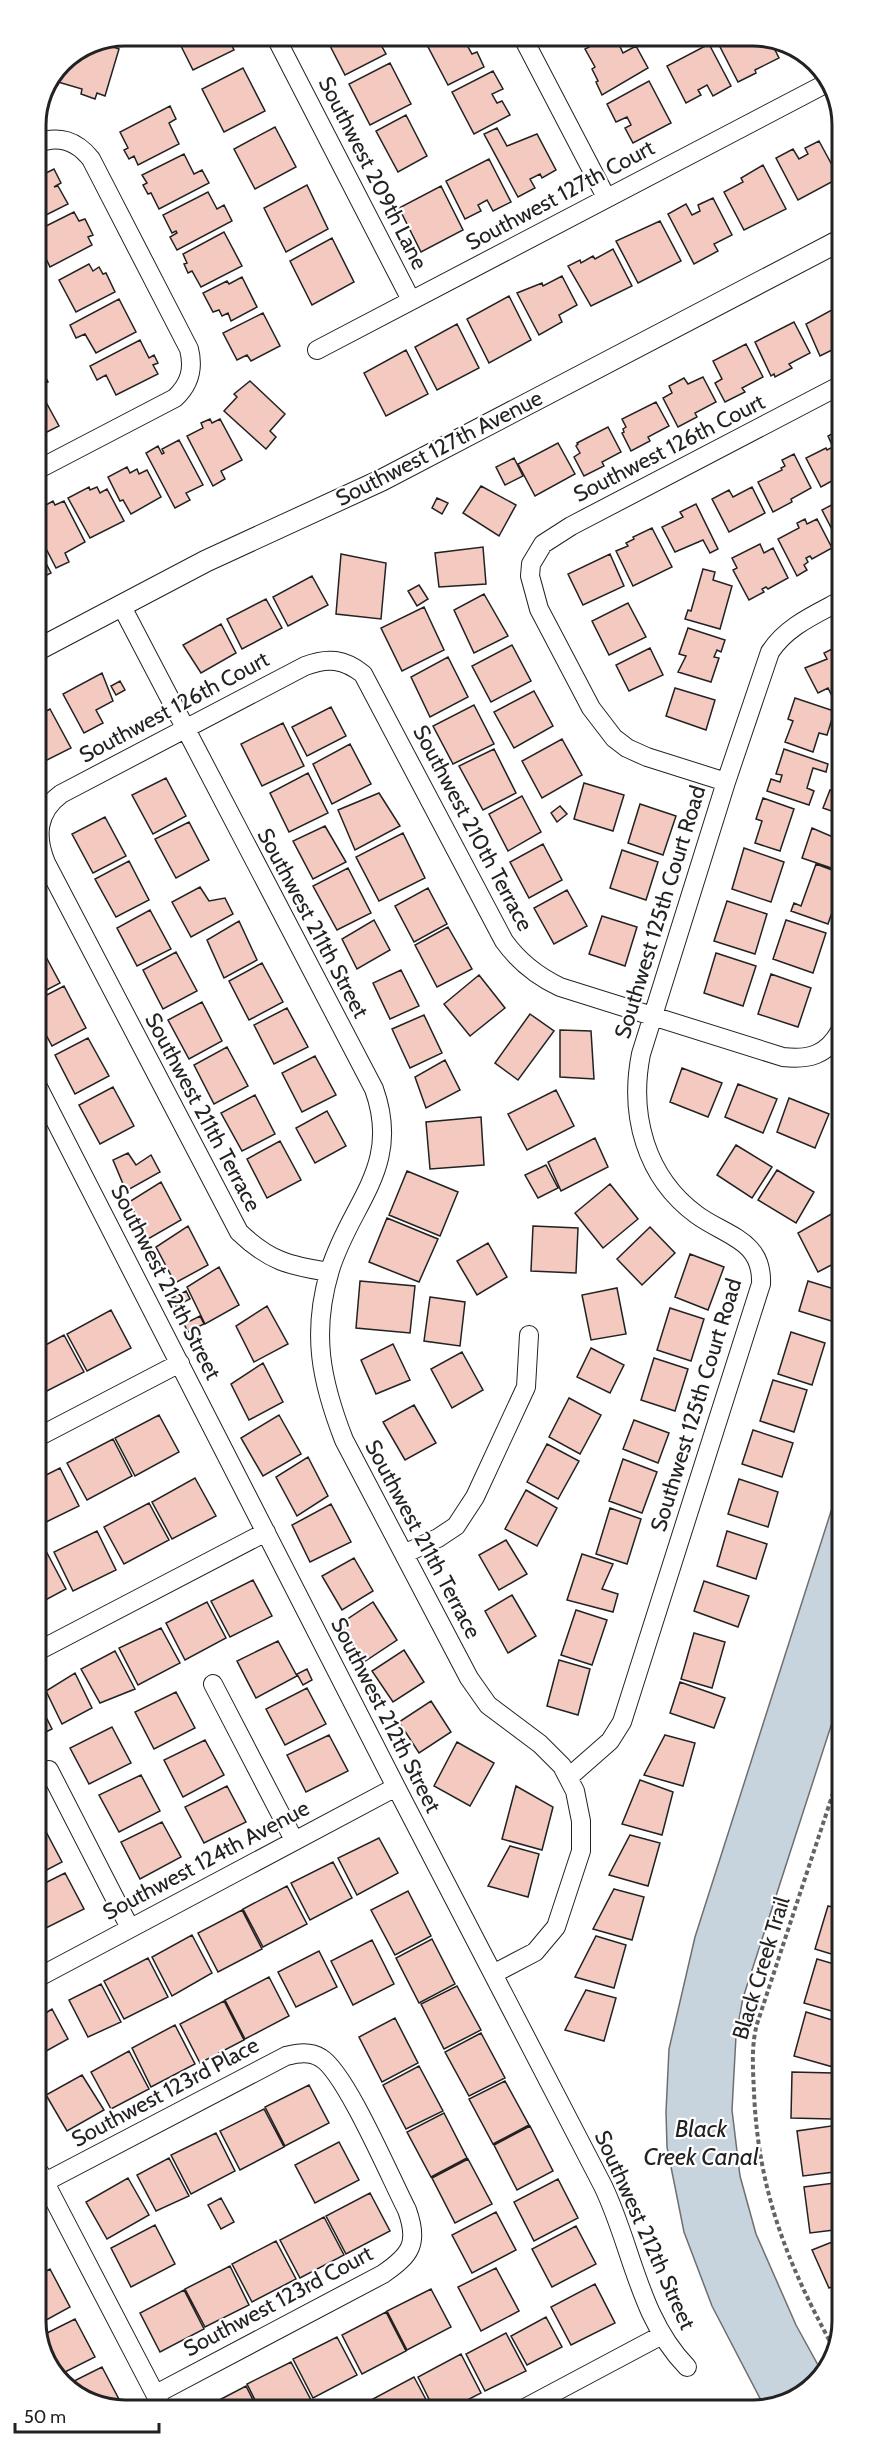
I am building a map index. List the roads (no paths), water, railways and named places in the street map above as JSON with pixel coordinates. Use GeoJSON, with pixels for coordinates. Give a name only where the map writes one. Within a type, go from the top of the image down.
{"type":"FeatureCollection","features":[{"type":"Feature","properties":{"kind":"street","name":"Southwest 209th Lane"},"geometry":{"type":"LineString","coordinates":[[281,47],[411,300]]}},
{"type":"Feature","properties":{"kind":"street"},"geometry":{"type":"LineString","coordinates":[[528,47],[606,197]]}},
{"type":"Feature","properties":{"kind":"street","name":"Southwest 127th Court"},"geometry":{"type":"LineString","coordinates":[[317,350],[821,86]]}},
{"type":"Feature","properties":{"kind":"street"},"geometry":{"type":"LineString","coordinates":[[47,140],[67,140],[84,150],[91,159],[189,349],[191,371],[182,391],[168,402],[47,465]]}},
{"type":"Feature","properties":{"kind":"street","name":"Southwest 127th Avenue"},"geometry":{"type":"LineString","coordinates":[[47,645],[206,561],[382,480],[832,245]]}},
{"type":"Feature","properties":{"kind":"street","name":"Southwest 126th Court"},"geometry":{"type":"LineString","coordinates":[[726,782],[647,757],[627,748],[614,738],[591,708],[540,609],[530,576],[531,564],[543,544],[571,526],[832,390]]}},
{"type":"Feature","properties":{"kind":"street","name":"Southwest 211th Street"},"geometry":{"type":"LineString","coordinates":[[121,605],[374,1089],[380,1107],[383,1138],[378,1165],[329,1272]]}},
{"type":"Feature","properties":{"kind":"street","name":"Southwest 125th Court Road"},"geometry":{"type":"LineString","coordinates":[[569,1777],[610,1741],[622,1722],[761,1284],[759,1263],[755,1255],[740,1239],[708,1223],[683,1203],[655,1166],[639,1128],[636,1091],[641,1054],[726,782],[770,652],[784,634],[794,626],[832,606]]}},
{"type":"Feature","properties":{"kind":"street","name":"Southwest 126th Court"},"geometry":{"type":"LineString","coordinates":[[47,808],[51,801],[61,794],[305,666],[325,660],[340,661]]}},
{"type":"Feature","properties":{"kind":"street","name":"Southwest 210th Terrace"},"geometry":{"type":"LineString","coordinates":[[340,661],[356,669],[368,682],[504,941],[530,969],[560,987],[783,1057],[809,1058],[832,1045]]}},
{"type":"Feature","properties":{"kind":"street","name":"Southwest 211th Terrace"},"geometry":{"type":"LineString","coordinates":[[47,864],[239,1232],[255,1247],[277,1261],[296,1267],[329,1272],[318,1340],[326,1391],[344,1440],[479,1693],[500,1714],[552,1755],[569,1777]]}},
{"type":"Feature","properties":{"kind":"street","name":"Southwest 212th Street"},"geometry":{"type":"LineString","coordinates":[[47,1102],[613,2206],[638,2283],[663,2335],[687,2367]]}},
{"type":"Feature","properties":{"kind":"street"},"geometry":{"type":"LineString","coordinates":[[404,1554],[438,1538],[456,1526],[475,1497],[526,1387],[529,1335]]}},
{"type":"Feature","properties":{"kind":"street"},"geometry":{"type":"LineString","coordinates":[[46,1433],[180,1363]]}},
{"type":"Feature","properties":{"kind":"street"},"geometry":{"type":"LineString","coordinates":[[46,1647],[266,1532]]}},
{"type":"Feature","properties":{"kind":"street"},"geometry":{"type":"LineString","coordinates":[[213,1684],[294,1840]]}},
{"type":"Feature","properties":{"kind":"street"},"geometry":{"type":"LineString","coordinates":[[49,1770],[130,1928]]}},
{"type":"Feature","properties":{"kind":"street"},"geometry":{"type":"LineString","coordinates":[[493,1974],[535,1952],[556,1927],[581,1851],[579,1808],[569,1777]]}},
{"type":"Feature","properties":{"kind":"street","name":"Southwest 124th Avenue"},"geometry":{"type":"LineString","coordinates":[[46,1973],[396,1786]]}},
{"type":"Feature","properties":{"kind":"street","name":"Southwest 123rd Place"},"geometry":{"type":"LineString","coordinates":[[46,2174],[273,2062],[297,2053],[311,2054],[332,2066],[351,2097],[407,2210],[412,2225],[413,2240]]}},
{"type":"Feature","properties":{"kind":"street"},"geometry":{"type":"LineString","coordinates":[[46,2184],[159,2400]]}},
{"type":"Feature","properties":{"kind":"street","name":"Southwest 123rd Court"},"geometry":{"type":"LineString","coordinates":[[156,2394],[383,2274],[405,2257],[413,2240]]}},
{"type":"Feature","properties":{"kind":"street"},"geometry":{"type":"LineString","coordinates":[[540,2400],[663,2335]]}},
{"type":"Feature","properties":{"kind":"water","name":"Black Creek Canal"},"geometry":{"type":"Polygon","coordinates":[[[832,1508],[832,1723],[743,1998],[736,2036],[732,2110],[740,2176],[756,2234],[796,2325],[818,2365],[809,2378],[797,2387],[783,2395],[763,2400],[761,2400],[712,2306],[684,2232],[667,2147],[669,2049],[695,1937],[832,1508]]]}}]}
